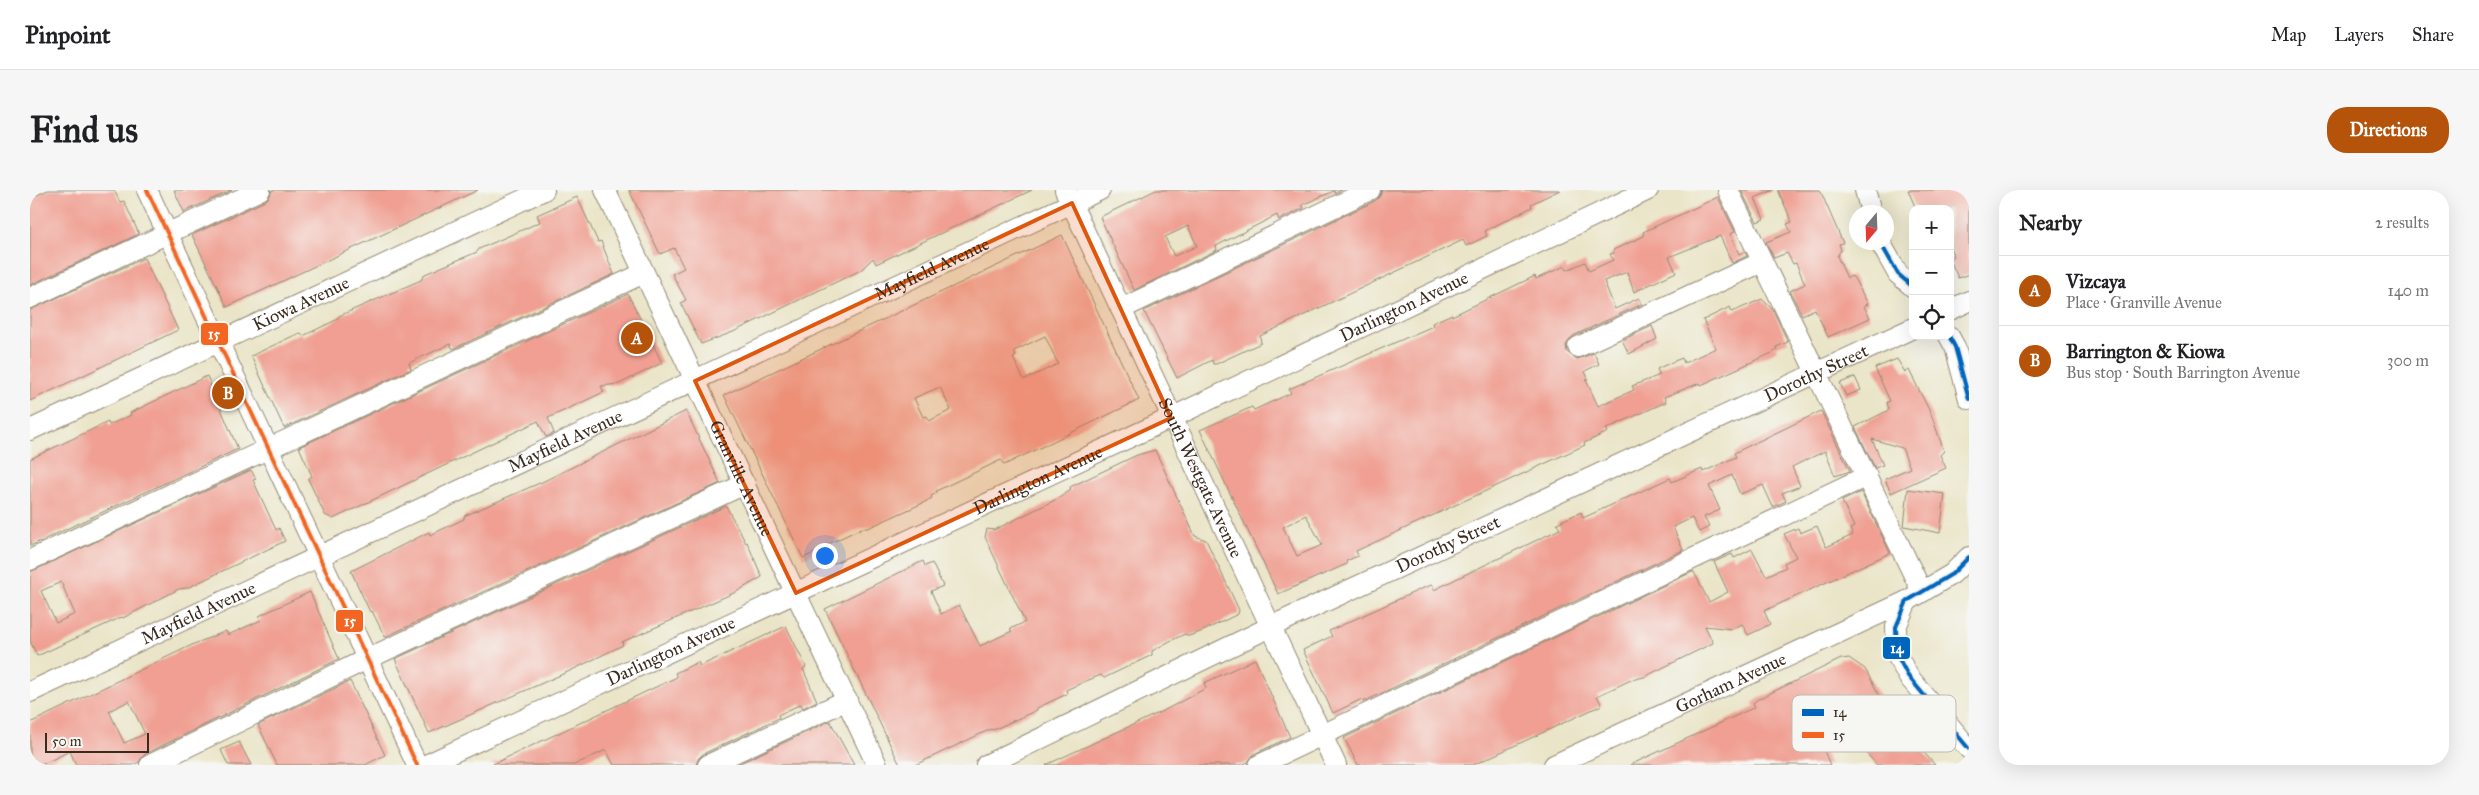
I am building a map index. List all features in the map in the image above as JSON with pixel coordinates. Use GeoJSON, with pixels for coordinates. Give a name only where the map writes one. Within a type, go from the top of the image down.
{"type":"FeatureCollection","features":[{"type":"Feature","properties":{"kind":"street"},"geometry":{"type":"LineString","coordinates":[[147,190],[417,765]]}},
{"type":"Feature","properties":{"kind":"street"},"geometry":{"type":"LineString","coordinates":[[30,298],[260,190]]}},
{"type":"Feature","properties":{"kind":"street","name":"Kiowa Avenue"},"geometry":{"type":"LineString","coordinates":[[30,430],[544,190]]}},
{"type":"Feature","properties":{"kind":"street","name":"Granville Avenue"},"geometry":{"type":"LineString","coordinates":[[605,190],[878,765]]}},
{"type":"Feature","properties":{"kind":"street","name":"Mayfield Avenue"},"geometry":{"type":"LineString","coordinates":[[30,692],[318,555],[695,381],[1069,197],[1100,190]]}},
{"type":"Feature","properties":{"kind":"street"},"geometry":{"type":"LineString","coordinates":[[1120,309],[1370,190]]}},
{"type":"Feature","properties":{"kind":"street","name":"Darlington Avenue"},"geometry":{"type":"LineString","coordinates":[[426,765],[1171,418],[1648,190]]}},
{"type":"Feature","properties":{"kind":"street"},"geometry":{"type":"LineString","coordinates":[[1728,190],[1868,476],[1914,597],[1896,627],[1897,655],[1908,676],[1922,695]]}},
{"type":"Feature","properties":{"kind":"street"},"geometry":{"type":"LineString","coordinates":[[1865,190],[1869,205]]}},
{"type":"Feature","properties":{"kind":"street","name":"South Westgate Avenue"},"geometry":{"type":"LineString","coordinates":[[1069,197],[1171,418],[1336,765]]}},
{"type":"Feature","properties":{"kind":"street"},"geometry":{"type":"LineString","coordinates":[[1884,250],[1898,274],[1909,284]]}},
{"type":"Feature","properties":{"kind":"street"},"geometry":{"type":"LineString","coordinates":[[1578,347],[1762,262]]}},
{"type":"Feature","properties":{"kind":"street"},"geometry":{"type":"LineString","coordinates":[[30,560],[268,447],[644,273]]}},
{"type":"Feature","properties":{"kind":"street"},"geometry":{"type":"LineString","coordinates":[[1954,308],[1969,301]]}},
{"type":"Feature","properties":{"kind":"street","name":"Dorothy Street"},"geometry":{"type":"LineString","coordinates":[[986,765],[1270,627],[1909,330]]}},
{"type":"Feature","properties":{"kind":"street"},"geometry":{"type":"LineString","coordinates":[[1951,340],[1955,347],[1969,399]]}},
{"type":"Feature","properties":{"kind":"street"},"geometry":{"type":"LineString","coordinates":[[1259,765],[1868,476]]}},
{"type":"Feature","properties":{"kind":"street"},"geometry":{"type":"LineString","coordinates":[[150,765],[367,659],[745,484]]}},
{"type":"Feature","properties":{"kind":"street","name":"Gorham Avenue"},"geometry":{"type":"LineString","coordinates":[[1554,765],[1914,597],[1952,574],[1969,557]]}},
{"type":"Feature","properties":{"kind":"street"},"geometry":{"type":"LineString","coordinates":[[708,765],[847,700]]}},
{"type":"Feature","properties":{"kind":"street"},"geometry":{"type":"LineString","coordinates":[[1956,734],[1969,749]]}},
{"type":"Feature","properties":{"kind":"highlighted area"},"geometry":{"type":"Polygon","coordinates":[[[1072,203],[1171,418],[796,593],[695,381],[1072,203]]]}},
{"type":"Feature","properties":{"kind":"building"},"geometry":{"type":"Polygon","coordinates":[[[48,190],[114,190],[120,202],[124,201],[139,234],[30,285],[30,198],[48,190]]]}},
{"type":"Feature","properties":{"kind":"building"},"geometry":{"type":"Polygon","coordinates":[[[174,190],[232,190],[184,212],[174,190]]]}},
{"type":"Feature","properties":{"kind":"building"},"geometry":{"type":"Polygon","coordinates":[[[272,190],[478,190],[227,307],[192,235],[265,201],[270,196],[272,190]]]}},
{"type":"Feature","properties":{"kind":"building"},"geometry":{"type":"Polygon","coordinates":[[[629,190],[1032,190],[876,264],[873,258],[861,270],[733,332],[701,344],[681,303],[686,300],[672,274],[684,268],[674,248],[660,254],[629,190]]]}},
{"type":"Feature","properties":{"kind":"building"},"geometry":{"type":"Polygon","coordinates":[[[1156,190],[1342,190],[1335,193],[1334,191],[1302,205],[1304,208],[1279,220],[1277,215],[1216,246],[1217,250],[1134,290],[1100,217],[1156,190]],[[1188,226],[1165,237],[1174,256],[1197,246],[1188,226]]]}},
{"type":"Feature","properties":{"kind":"building"},"geometry":{"type":"Polygon","coordinates":[[[1382,190],[1560,190],[1531,204],[1532,207],[1485,231],[1487,236],[1466,246],[1463,240],[1260,336],[1261,343],[1216,364],[1213,364],[1212,360],[1177,378],[1144,311],[1375,201],[1380,196],[1382,190]]]}},
{"type":"Feature","properties":{"kind":"building"},"geometry":{"type":"Polygon","coordinates":[[[1741,190],[1774,190],[1755,198],[1764,219],[1757,222],[1741,190]]]}},
{"type":"Feature","properties":{"kind":"building"},"geometry":{"type":"Polygon","coordinates":[[[1778,190],[1820,190],[1843,243],[1839,244],[1841,250],[1837,256],[1847,278],[1852,276],[1868,304],[1864,306],[1870,318],[1828,337],[1815,309],[1802,315],[1790,291],[1805,284],[1796,263],[1793,264],[1787,253],[1774,258],[1766,242],[1791,232],[1787,224],[1792,222],[1778,190]]]}},
{"type":"Feature","properties":{"kind":"building"},"geometry":{"type":"Polygon","coordinates":[[[1908,190],[1969,190],[1969,274],[1958,278],[1954,268],[1954,205],[1914,205],[1908,190]]]}},
{"type":"Feature","properties":{"kind":"building"},"geometry":{"type":"Polygon","coordinates":[[[577,197],[598,242],[601,241],[614,274],[453,349],[450,344],[409,363],[411,369],[284,428],[251,356],[293,336],[301,333],[303,336],[336,320],[339,316],[421,280],[425,274],[540,222],[537,215],[577,197]]]}},
{"type":"Feature","properties":{"kind":"building"},"geometry":{"type":"Polygon","coordinates":[[[1718,197],[1735,232],[1730,234],[1739,254],[1745,252],[1747,256],[1732,263],[1720,236],[1669,257],[1676,272],[1634,292],[1627,272],[1604,281],[1615,309],[1639,298],[1642,304],[1573,336],[1566,345],[1567,352],[1577,359],[1594,353],[1599,364],[1585,371],[1588,379],[1586,380],[1598,406],[1634,390],[1632,386],[1660,375],[1657,369],[1682,358],[1684,363],[1716,348],[1703,320],[1730,307],[1732,312],[1762,299],[1773,310],[1788,342],[1776,347],[1777,350],[1772,353],[1701,385],[1700,383],[1664,397],[1666,402],[1606,429],[1608,432],[1584,443],[1585,445],[1356,551],[1358,556],[1346,561],[1347,564],[1278,594],[1200,430],[1252,407],[1254,410],[1291,393],[1289,389],[1433,326],[1432,323],[1452,314],[1452,316],[1535,276],[1536,279],[1565,266],[1567,270],[1585,262],[1589,271],[1613,260],[1610,254],[1614,253],[1613,250],[1644,236],[1643,232],[1718,197]],[[1306,515],[1283,527],[1297,556],[1322,545],[1306,515]]]}},
{"type":"Feature","properties":{"kind":"building"},"geometry":{"type":"Polygon","coordinates":[[[1062,235],[1139,400],[1004,465],[1001,460],[936,491],[937,493],[931,496],[932,498],[923,503],[868,528],[862,528],[803,558],[724,395],[1062,235]],[[1045,336],[1014,351],[1016,356],[1013,358],[1024,380],[1058,364],[1045,336]],[[940,387],[914,398],[923,417],[927,416],[929,421],[951,410],[940,387]]]}},
{"type":"Feature","properties":{"kind":"building"},"geometry":{"type":"Polygon","coordinates":[[[144,258],[178,330],[30,401],[30,310],[144,258]]]}},
{"type":"Feature","properties":{"kind":"building"},"geometry":{"type":"Polygon","coordinates":[[[628,294],[662,363],[619,384],[601,386],[604,392],[548,418],[554,433],[546,437],[538,421],[333,519],[325,515],[308,479],[312,476],[299,447],[628,294]]]}},
{"type":"Feature","properties":{"kind":"building"},"geometry":{"type":"Polygon","coordinates":[[[1652,326],[1657,339],[1629,354],[1622,340],[1652,326]]]}},
{"type":"Feature","properties":{"kind":"building"},"geometry":{"type":"Polygon","coordinates":[[[1897,359],[1905,372],[1909,370],[1931,414],[1944,451],[1940,455],[1946,468],[1891,493],[1885,479],[1910,468],[1902,448],[1872,439],[1883,465],[1875,468],[1855,427],[1889,410],[1887,402],[1890,401],[1875,368],[1897,359]]]}},
{"type":"Feature","properties":{"kind":"building"},"geometry":{"type":"Polygon","coordinates":[[[207,376],[238,449],[30,546],[30,459],[108,422],[109,425],[131,415],[130,413],[207,376]]]}},
{"type":"Feature","properties":{"kind":"building"},"geometry":{"type":"Polygon","coordinates":[[[1855,377],[1861,390],[1846,396],[1840,383],[1855,377]]]}},
{"type":"Feature","properties":{"kind":"building"},"geometry":{"type":"Polygon","coordinates":[[[686,411],[720,483],[385,637],[372,611],[370,612],[351,571],[429,532],[430,535],[464,519],[464,516],[542,482],[686,411]]]}},
{"type":"Feature","properties":{"kind":"building"},"geometry":{"type":"Polygon","coordinates":[[[1821,411],[1850,471],[1835,476],[1825,451],[1792,467],[1800,486],[1782,493],[1786,501],[1773,507],[1763,485],[1740,494],[1732,475],[1709,486],[1720,510],[1704,517],[1709,527],[1699,532],[1692,518],[1673,527],[1683,550],[1363,702],[1362,699],[1333,713],[1303,650],[1332,636],[1329,631],[1421,589],[1432,585],[1434,590],[1560,529],[1557,523],[1581,512],[1583,518],[1670,478],[1672,482],[1702,469],[1703,472],[1736,457],[1734,453],[1821,411]]]}},
{"type":"Feature","properties":{"kind":"building"},"geometry":{"type":"Polygon","coordinates":[[[1155,450],[1195,536],[1206,540],[1239,610],[1238,614],[1203,631],[1189,636],[1185,634],[1170,641],[1152,651],[1152,655],[1104,678],[1101,675],[1066,690],[1067,694],[1037,708],[1037,710],[993,730],[991,729],[915,765],[900,765],[825,609],[923,561],[925,566],[932,563],[943,586],[931,591],[941,614],[959,605],[980,646],[1012,631],[1010,629],[1025,622],[985,537],[987,529],[994,530],[1059,498],[1071,490],[1070,487],[1137,455],[1155,450]]]}},
{"type":"Feature","properties":{"kind":"building"},"geometry":{"type":"Polygon","coordinates":[[[251,470],[256,479],[253,480],[276,530],[279,528],[285,541],[187,588],[179,589],[123,618],[37,656],[30,641],[30,572],[251,470]],[[61,582],[41,591],[56,623],[75,614],[61,582]]]}},
{"type":"Feature","properties":{"kind":"building"},"geometry":{"type":"Polygon","coordinates":[[[1908,489],[1945,494],[1940,533],[1904,526],[1908,489]]]}},
{"type":"Feature","properties":{"kind":"building"},"geometry":{"type":"Polygon","coordinates":[[[1861,492],[1890,553],[1764,611],[1770,624],[1748,635],[1742,624],[1732,629],[1705,626],[1713,643],[1644,677],[1631,680],[1597,696],[1602,705],[1473,765],[1358,765],[1344,738],[1692,572],[1694,572],[1709,602],[1728,592],[1714,562],[1732,554],[1734,558],[1752,549],[1766,576],[1786,567],[1784,563],[1796,557],[1784,534],[1798,528],[1800,533],[1817,526],[1826,547],[1853,535],[1850,529],[1854,527],[1842,501],[1861,492]]]}},
{"type":"Feature","properties":{"kind":"building"},"geometry":{"type":"Polygon","coordinates":[[[726,506],[747,542],[762,577],[736,592],[622,642],[623,645],[572,670],[429,733],[395,659],[726,506]]]}},
{"type":"Feature","properties":{"kind":"building"},"geometry":{"type":"Polygon","coordinates":[[[310,592],[339,659],[145,754],[139,762],[133,765],[76,765],[70,751],[41,765],[30,765],[30,723],[194,644],[226,631],[228,635],[261,620],[259,616],[310,592]],[[129,701],[109,711],[124,743],[145,734],[129,701]]]}},
{"type":"Feature","properties":{"kind":"building"},"geometry":{"type":"Polygon","coordinates":[[[786,626],[806,667],[803,669],[817,701],[803,708],[801,704],[778,715],[779,718],[703,754],[698,759],[696,765],[614,765],[606,750],[574,765],[491,765],[677,677],[675,673],[698,662],[700,666],[786,626]]]}},
{"type":"Feature","properties":{"kind":"building"},"geometry":{"type":"Polygon","coordinates":[[[1849,658],[1865,669],[1879,695],[1792,695],[1792,752],[1825,752],[1830,765],[1630,765],[1755,707],[1753,703],[1758,699],[1841,659],[1849,658]]]}},
{"type":"Feature","properties":{"kind":"building"},"geometry":{"type":"Polygon","coordinates":[[[1255,659],[1290,737],[1254,754],[1248,762],[1241,765],[1046,765],[1167,709],[1206,688],[1204,683],[1255,659]]]}},
{"type":"Feature","properties":{"kind":"building"},"geometry":{"type":"Polygon","coordinates":[[[350,681],[385,755],[365,765],[277,765],[258,725],[350,681]]]}},
{"type":"Feature","properties":{"kind":"building"},"geometry":{"type":"Polygon","coordinates":[[[830,721],[854,765],[736,765],[830,721]]]}},
{"type":"Feature","properties":{"kind":"building"},"geometry":{"type":"Polygon","coordinates":[[[239,742],[251,765],[228,765],[221,750],[239,742]]]}},
{"type":"Feature","properties":{"kind":"building"},"geometry":{"type":"Polygon","coordinates":[[[1865,752],[1924,752],[1935,765],[1877,765],[1865,752]]]}},
{"type":"Feature","properties":{"kind":"transit line","name":"15"},"geometry":{"type":"LineString","coordinates":[[147,190],[417,765]]}},
{"type":"Feature","properties":{"kind":"transit line","name":"14"},"geometry":{"type":"LineString","coordinates":[[1884,250],[1898,274],[1909,284]]}},
{"type":"Feature","properties":{"kind":"transit line","name":"14"},"geometry":{"type":"LineString","coordinates":[[1951,340],[1955,347],[1969,399]]}},
{"type":"Feature","properties":{"kind":"transit line","name":"14"},"geometry":{"type":"LineString","coordinates":[[1924,695],[1908,676],[1897,655],[1896,627],[1907,601],[1952,574],[1969,557]]}},
{"type":"Feature","properties":{"kind":"transit line","name":"14"},"geometry":{"type":"LineString","coordinates":[[1956,733],[1969,749]]}},
{"type":"Feature","properties":{"kind":"place","name":"Vizcaya"},"geometry":{"type":"Point","coordinates":[637,338]}},
{"type":"Feature","properties":{"kind":"place","name":"Barrington & Kiowa"},"geometry":{"type":"Point","coordinates":[228,393]}}]}
